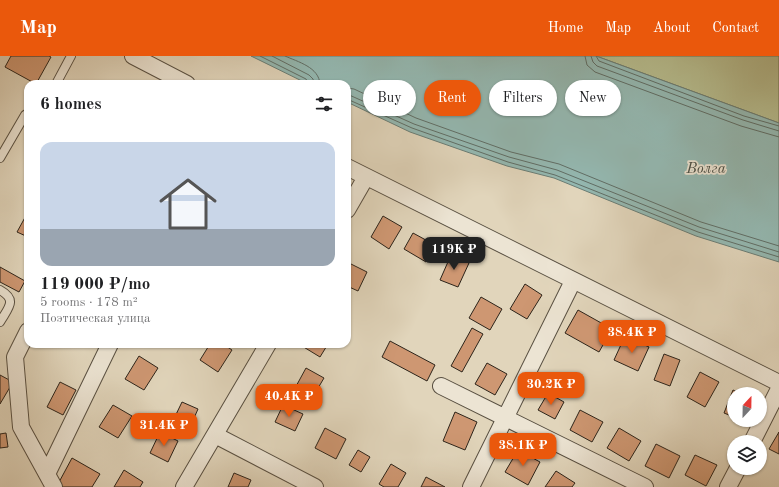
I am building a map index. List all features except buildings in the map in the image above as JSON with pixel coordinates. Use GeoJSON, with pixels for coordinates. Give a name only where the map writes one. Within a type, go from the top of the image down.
{"type":"FeatureCollection","features":[{"type":"Feature","properties":{"kind":"street"},"geometry":{"type":"LineString","coordinates":[[133,56],[179,80]]}},
{"type":"Feature","properties":{"kind":"street"},"geometry":{"type":"LineString","coordinates":[[351,169],[779,383]]}},
{"type":"Feature","properties":{"kind":"street"},"geometry":{"type":"LineString","coordinates":[[351,203],[366,177]]}},
{"type":"Feature","properties":{"kind":"street"},"geometry":{"type":"LineString","coordinates":[[471,487],[573,281]]}},
{"type":"Feature","properties":{"kind":"street"},"geometry":{"type":"LineString","coordinates":[[24,339],[15,357],[21,426],[50,480]]}},
{"type":"Feature","properties":{"kind":"street"},"geometry":{"type":"LineString","coordinates":[[50,480],[108,348]]}},
{"type":"Feature","properties":{"kind":"street"},"geometry":{"type":"LineString","coordinates":[[184,487],[266,348]]}},
{"type":"Feature","properties":{"kind":"street"},"geometry":{"type":"LineString","coordinates":[[441,386],[645,487]]}},
{"type":"Feature","properties":{"kind":"street"},"geometry":{"type":"LineString","coordinates":[[756,435],[779,390]]}},
{"type":"Feature","properties":{"kind":"street"},"geometry":{"type":"LineString","coordinates":[[215,435],[315,487]]}},
{"type":"Feature","properties":{"kind":"street"},"geometry":{"type":"LineString","coordinates":[[728,487],[734,475]]}},
{"type":"Feature","properties":{"kind":"lane"},"geometry":{"type":"LineString","coordinates":[[58,80],[72,56]]}},
{"type":"Feature","properties":{"kind":"lane"},"geometry":{"type":"LineString","coordinates":[[0,158],[24,117]]}},
{"type":"Feature","properties":{"kind":"lane"},"geometry":{"type":"LineString","coordinates":[[0,290],[8,294],[11,299],[10,304],[0,322]]}},
{"type":"Feature","properties":{"kind":"green space"},"geometry":{"type":"Polygon","coordinates":[[[596,56],[779,56],[779,123],[596,56]]]}},
{"type":"Feature","properties":{"kind":"water","name":"Волга"},"geometry":{"type":"Polygon","coordinates":[[[251,56],[596,56],[779,123],[779,262],[696,236],[554,178],[507,166],[410,132],[376,116],[416,116],[416,80],[363,80],[363,110],[351,104],[351,80],[300,80],[251,56]]]}}]}
